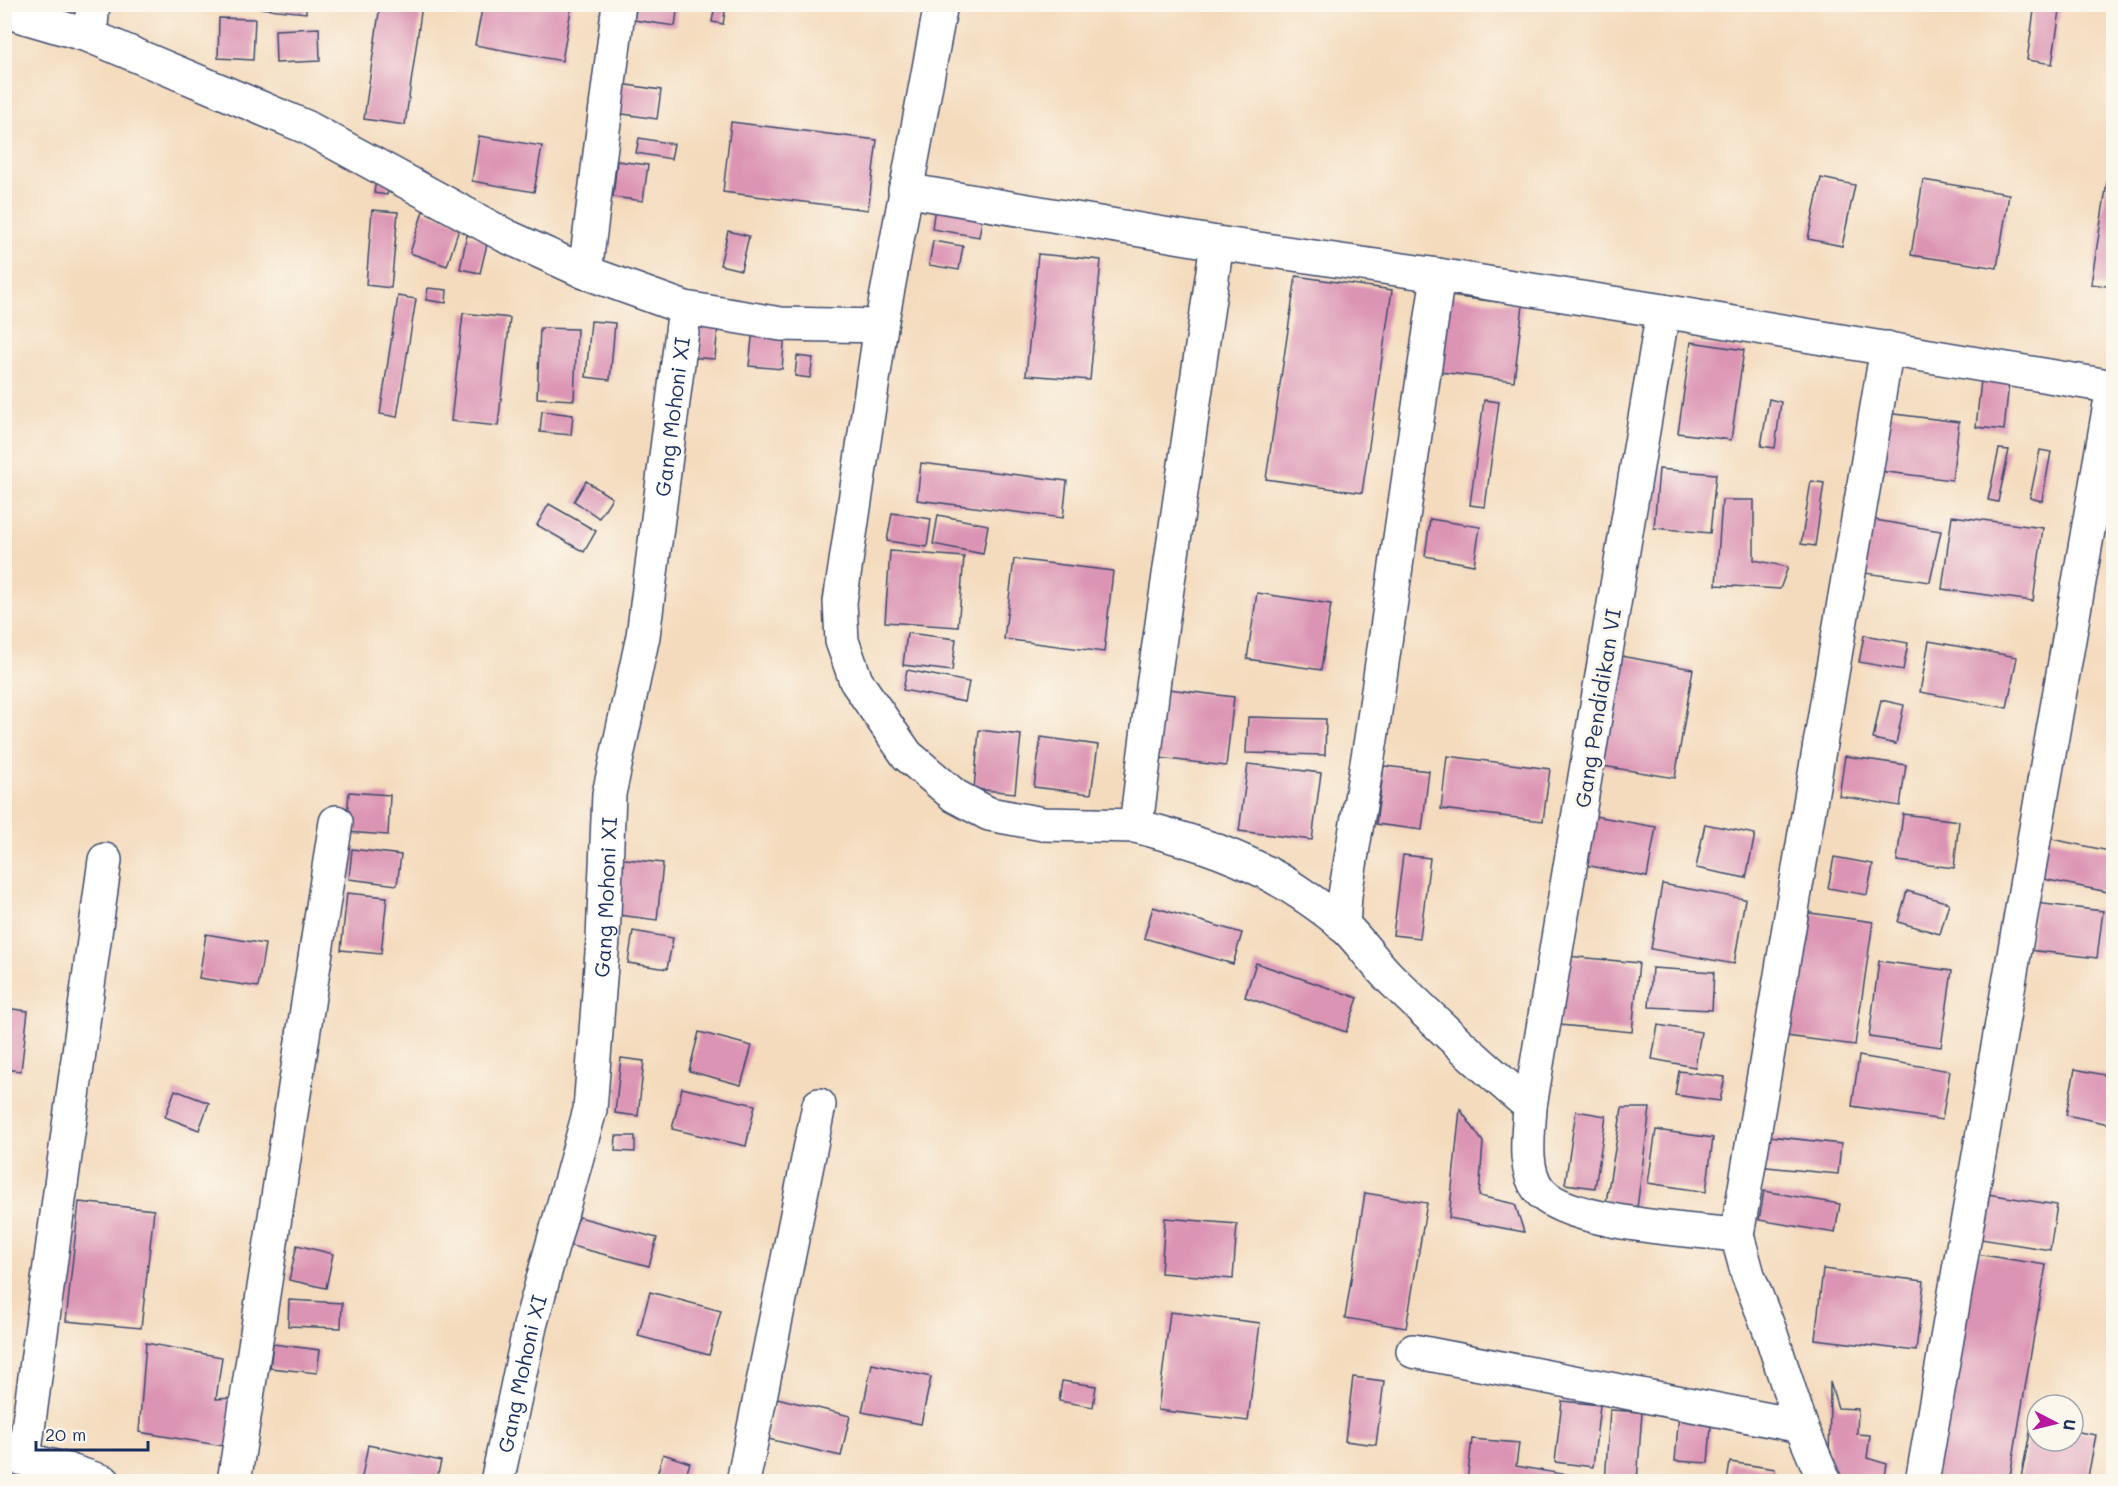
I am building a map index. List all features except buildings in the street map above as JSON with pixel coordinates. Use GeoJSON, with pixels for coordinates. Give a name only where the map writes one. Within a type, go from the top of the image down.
{"type":"FeatureCollection","features":[{"type":"Feature","properties":{"kind":"street"},"geometry":{"type":"LineString","coordinates":[[585,272],[619,4]]}},
{"type":"Feature","properties":{"kind":"street"},"geometry":{"type":"LineString","coordinates":[[941,4],[881,326],[840,602],[842,641],[856,681],[908,754],[954,796],[989,814],[1043,824],[1136,826],[1220,852],[1267,873],[1300,892],[1343,926],[1387,974],[1452,1037],[1530,1106]]}},
{"type":"Feature","properties":{"kind":"street"},"geometry":{"type":"LineString","coordinates":[[4,9],[21,16],[91,20],[306,127],[496,231],[585,272],[685,308],[781,324],[881,326]]}},
{"type":"Feature","properties":{"kind":"street"},"geometry":{"type":"LineString","coordinates":[[905,190],[1217,243],[1663,311],[2113,387],[1922,1482]]}},
{"type":"Feature","properties":{"kind":"street"},"geometry":{"type":"LineString","coordinates":[[1136,826],[1154,679],[1217,243]]}},
{"type":"Feature","properties":{"kind":"street"},"geometry":{"type":"LineString","coordinates":[[1343,926],[1345,895],[1371,739],[1438,275]]}},
{"type":"Feature","properties":{"kind":"street","name":"Gang Mohoni XI"},"geometry":{"type":"LineString","coordinates":[[497,1482],[530,1326],[590,1110],[603,939],[609,794],[643,636],[685,308]]}},
{"type":"Feature","properties":{"kind":"street","name":"Gang Pendidikan VI"},"geometry":{"type":"LineString","coordinates":[[1663,311],[1530,1106],[1529,1162],[1533,1179],[1539,1190],[1548,1199],[1568,1209],[1598,1219],[1737,1235]]}},
{"type":"Feature","properties":{"kind":"street"},"geometry":{"type":"LineString","coordinates":[[1825,1482],[1801,1426],[1770,1331],[1748,1275],[1737,1235],[1887,348]]}},
{"type":"Feature","properties":{"kind":"street"},"geometry":{"type":"LineString","coordinates":[[234,1482],[336,822]]}},
{"type":"Feature","properties":{"kind":"street"},"geometry":{"type":"LineString","coordinates":[[104,1482],[65,1476],[14,1456],[105,860]]}},
{"type":"Feature","properties":{"kind":"street"},"geometry":{"type":"LineString","coordinates":[[743,1482],[819,1105]]}},
{"type":"Feature","properties":{"kind":"street"},"geometry":{"type":"LineString","coordinates":[[1413,1351],[1801,1426]]}}]}
